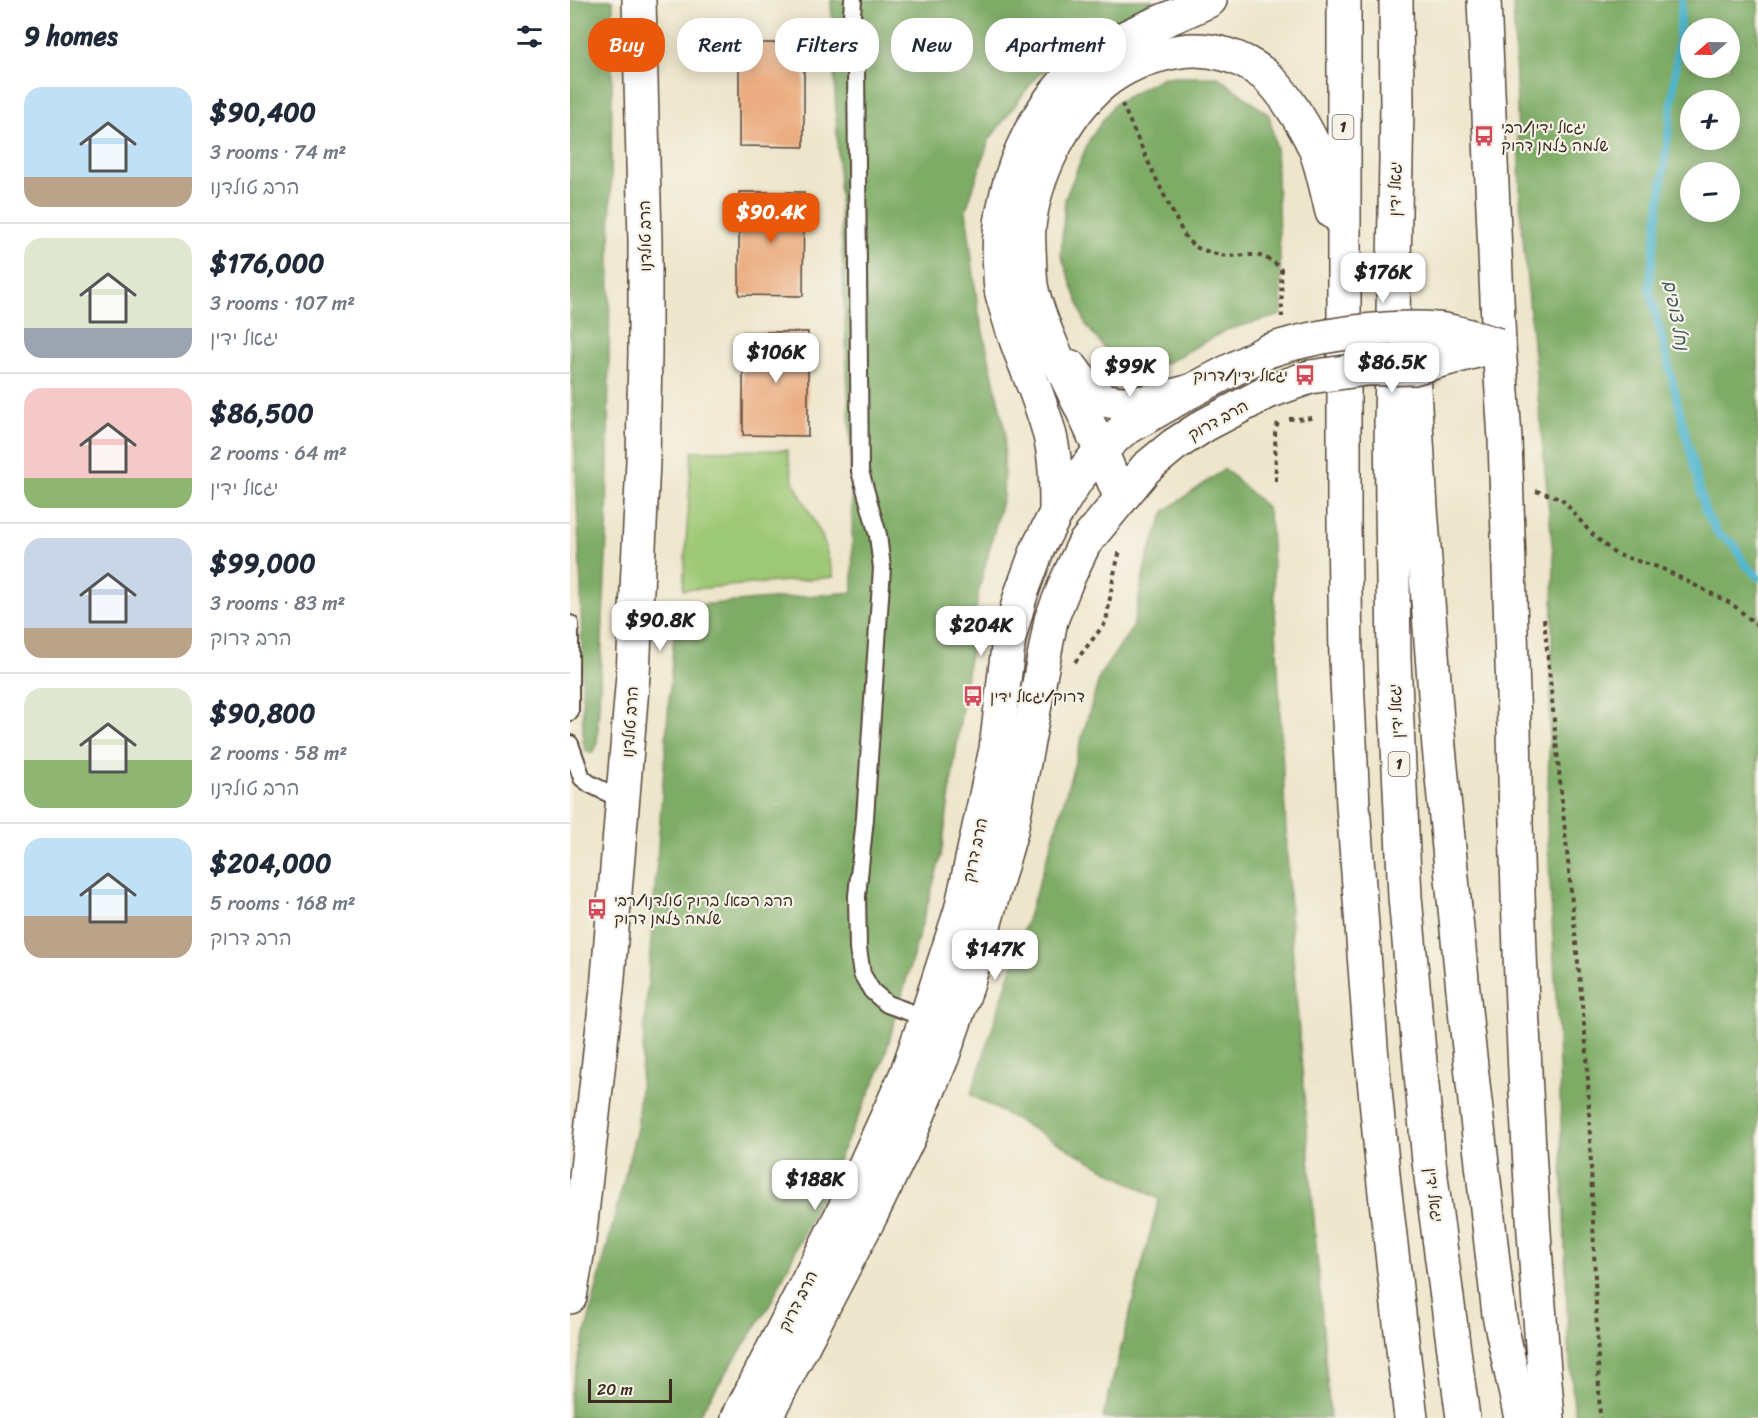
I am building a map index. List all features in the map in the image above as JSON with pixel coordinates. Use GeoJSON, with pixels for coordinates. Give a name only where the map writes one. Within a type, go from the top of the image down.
{"type":"FeatureCollection","features":[{"type":"Feature","properties":{"kind":"main road","name":"הרב טולדנו"},"geometry":{"type":"LineString","coordinates":[[570,1297],[597,1091],[624,801],[639,569],[644,396],[645,241],[639,0]]}},
{"type":"Feature","properties":{"kind":"main road"},"geometry":{"type":"LineString","coordinates":[[1056,513],[1055,462],[1051,441],[1044,414],[1015,337],[1001,290],[998,250],[1000,219],[1008,188],[1024,145],[1046,106],[1068,79],[1099,52],[1144,28],[1210,0]]}},
{"type":"Feature","properties":{"kind":"main road","name":"1"},"geometry":{"type":"LineString","coordinates":[[1344,0],[1346,659],[1353,805],[1371,1047],[1411,1418]]}},
{"type":"Feature","properties":{"kind":"main road","name":"יגאל ידין"},"geometry":{"type":"LineString","coordinates":[[1396,0],[1397,106],[1391,422],[1394,660],[1404,873],[1429,1162],[1463,1418]]}},
{"type":"Feature","properties":{"kind":"main road"},"geometry":{"type":"LineString","coordinates":[[1484,0],[1505,450],[1514,727],[1516,883],[1527,1131],[1548,1418]]}},
{"type":"Feature","properties":{"kind":"main road"},"geometry":{"type":"LineString","coordinates":[[1121,499],[1101,450],[1049,340],[1033,292],[1029,227],[1036,192],[1048,160],[1063,131],[1081,104],[1110,79],[1155,56],[1198,49],[1216,51],[1238,59],[1265,75],[1282,93],[1314,147],[1344,254]]}},
{"type":"Feature","properties":{"kind":"main road"},"geometry":{"type":"LineString","coordinates":[[1397,106],[1421,508],[1439,747],[1467,1030],[1499,1315],[1521,1418]]}},
{"type":"Feature","properties":{"kind":"main road","name":"הרב דרוק"},"geometry":{"type":"LineString","coordinates":[[738,1418],[849,1202],[906,1075],[962,910],[996,749],[1009,638],[1021,594],[1038,548],[1077,479],[1101,450],[1122,431],[1191,391],[1268,351],[1342,333],[1408,328],[1435,328],[1458,332],[1499,345]]}},
{"type":"Feature","properties":{"kind":"main road"},"geometry":{"type":"LineString","coordinates":[[1049,340],[1095,395],[1113,402],[1146,402],[1191,391]]}},
{"type":"Feature","properties":{"kind":"main road","name":"הרב דרוק"},"geometry":{"type":"LineString","coordinates":[[765,1418],[880,1196],[909,1137],[942,1058],[967,986],[1011,831],[1051,620],[1066,580],[1084,544],[1146,468],[1174,445],[1205,425],[1268,392],[1310,377],[1366,369],[1413,368],[1499,345]]}},
{"type":"Feature","properties":{"kind":"lane"},"geometry":{"type":"LineString","coordinates":[[854,0],[851,29],[856,67],[860,471],[878,535],[882,568],[865,818],[857,896],[858,949],[862,974],[872,991],[887,1004],[926,1017]]}},
{"type":"Feature","properties":{"kind":"lane"},"geometry":{"type":"LineString","coordinates":[[570,624],[570,712]]}},
{"type":"Feature","properties":{"kind":"lane"},"geometry":{"type":"LineString","coordinates":[[570,744],[582,778],[624,801]]}},
{"type":"Feature","properties":{"kind":"path"},"geometry":{"type":"LineString","coordinates":[[1110,79],[1186,238],[1193,246],[1215,254],[1253,255]]}},
{"type":"Feature","properties":{"kind":"path"},"geometry":{"type":"LineString","coordinates":[[1275,430],[1276,482]]}},
{"type":"Feature","properties":{"kind":"path"},"geometry":{"type":"LineString","coordinates":[[1534,501],[1533,490],[1561,498],[1590,532],[1615,554],[1661,568],[1732,604],[1758,626]]}},
{"type":"Feature","properties":{"kind":"path"},"geometry":{"type":"LineString","coordinates":[[1543,616],[1587,1054],[1600,1418]]}},
{"type":"Feature","properties":{"kind":"green space"},"geometry":{"type":"Polygon","coordinates":[[[570,0],[613,0],[613,18],[588,18],[588,72],[612,72],[607,537],[597,745],[592,753],[585,750],[583,741],[581,591],[570,341],[570,0]]]}},
{"type":"Feature","properties":{"kind":"green space"},"geometry":{"type":"Polygon","coordinates":[[[831,0],[1154,0],[1121,18],[985,18],[985,72],[1043,72],[1036,77],[989,140],[966,210],[978,309],[1005,431],[1003,497],[979,589],[941,856],[882,1066],[771,1303],[697,1418],[570,1418],[570,1394],[637,1128],[676,607],[853,592],[851,454],[834,72],[879,72],[879,18],[832,18],[831,0]]]}},
{"type":"Feature","properties":{"kind":"green space"},"geometry":{"type":"Polygon","coordinates":[[[1513,0],[1758,0],[1758,1418],[1575,1418],[1568,1339],[1558,1035],[1547,825],[1554,564],[1521,218],[1513,0]]]}},
{"type":"Feature","properties":{"kind":"green space"},"geometry":{"type":"Polygon","coordinates":[[[1163,77],[1218,77],[1269,115],[1276,148],[1282,315],[1226,330],[1174,359],[1141,374],[1114,360],[1086,325],[1061,255],[1065,199],[1089,140],[1115,103],[1163,77]]]}},
{"type":"Feature","properties":{"kind":"green space"},"geometry":{"type":"Polygon","coordinates":[[[787,450],[793,481],[822,536],[834,577],[683,590],[692,451],[787,450]]]}},
{"type":"Feature","properties":{"kind":"green space"},"geometry":{"type":"Polygon","coordinates":[[[1225,469],[1267,508],[1271,528],[1291,932],[1330,1418],[1103,1418],[1159,1199],[971,1095],[1052,842],[1100,675],[1133,627],[1147,558],[1165,511],[1225,469]]]}},
{"type":"Feature","properties":{"kind":"building"},"geometry":{"type":"Polygon","coordinates":[[[763,43],[775,43],[775,72],[804,72],[804,147],[739,146],[739,72],[763,72],[763,43]]]}},
{"type":"Feature","properties":{"kind":"building"},"geometry":{"type":"Polygon","coordinates":[[[739,192],[804,192],[803,296],[739,295],[739,192]]]}},
{"type":"Feature","properties":{"kind":"building"},"geometry":{"type":"Polygon","coordinates":[[[743,332],[808,332],[808,436],[743,435],[743,332]]]}},
{"type":"Feature","properties":{"kind":"waterway","name":"נחל צופים"},"geometry":{"type":"LineString","coordinates":[[1682,0],[1673,96],[1649,287],[1705,511],[1718,534],[1734,544],[1744,563],[1758,577]]}},
{"type":"Feature","properties":{"kind":"place","name":"יגאל ידין/רבי שלמה זלמן דרוק"},"geometry":{"type":"Point","coordinates":[1484,136]}},
{"type":"Feature","properties":{"kind":"place","name":"יגאל ידין/דרוק"},"geometry":{"type":"Point","coordinates":[1305,375]}},
{"type":"Feature","properties":{"kind":"place","name":"דרוק/יגאל ידין"},"geometry":{"type":"Point","coordinates":[973,696]}},
{"type":"Feature","properties":{"kind":"place","name":"הרב רפאל ברוך טולדנו/רבי שלמה זלמן דרוק"},"geometry":{"type":"Point","coordinates":[597,909]}}]}
